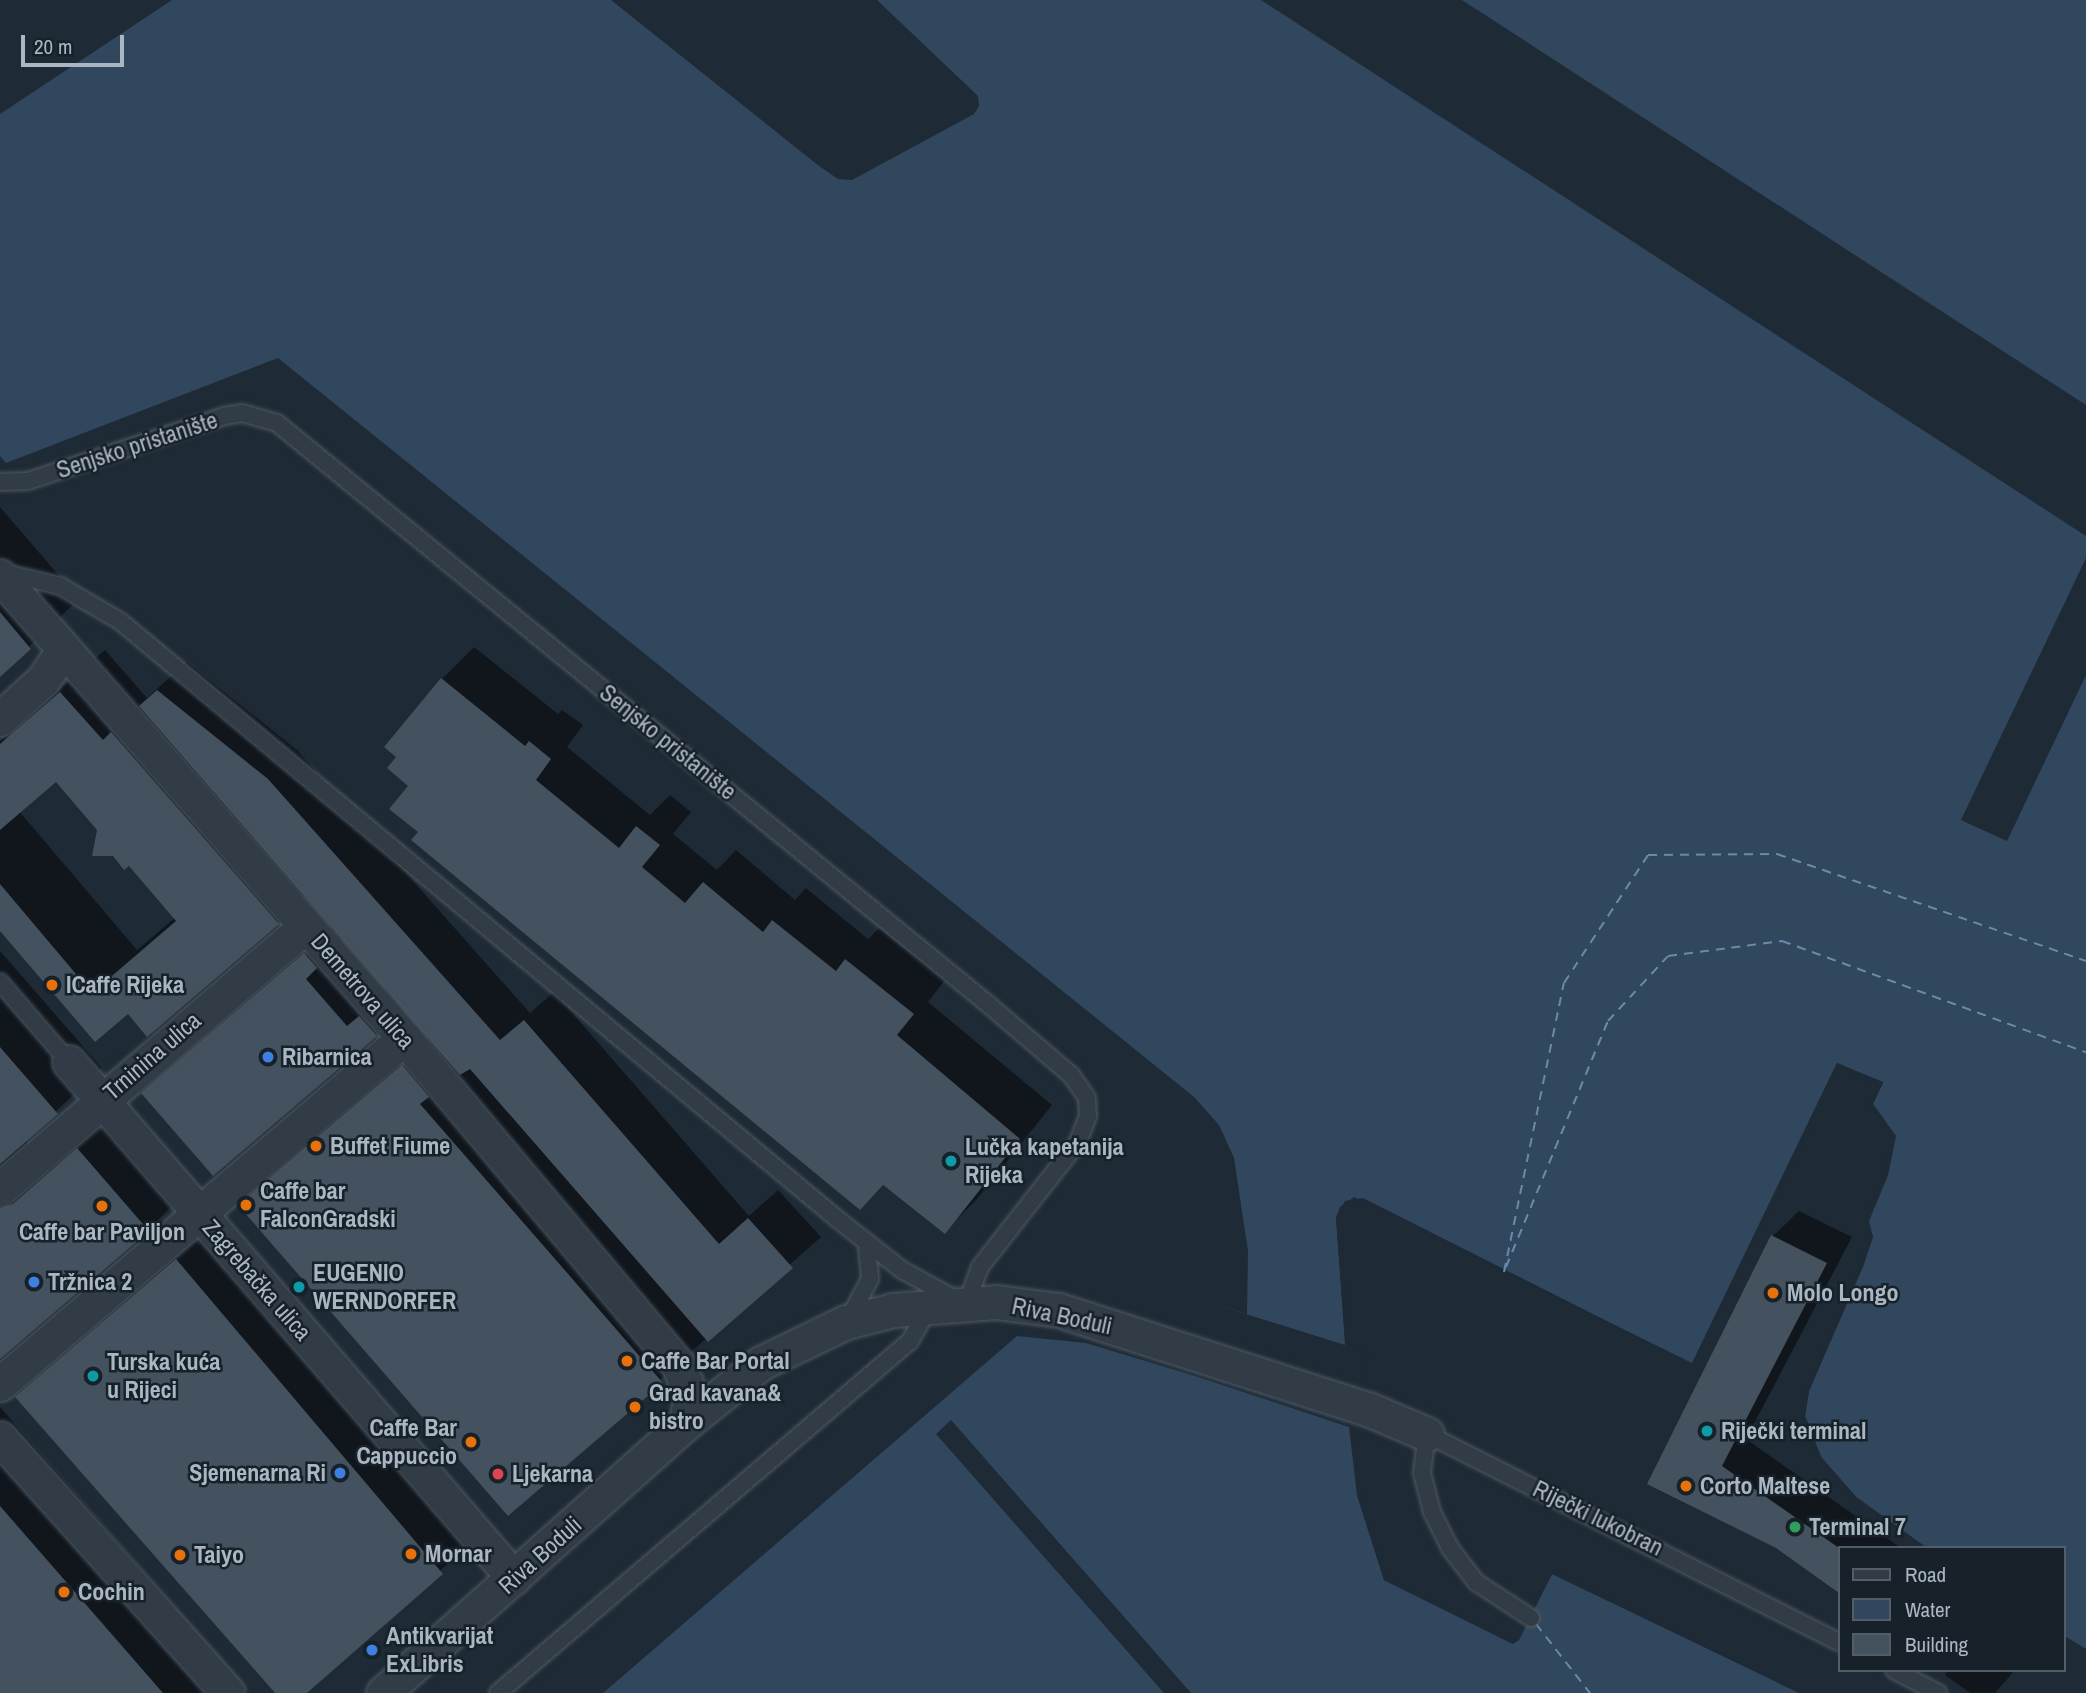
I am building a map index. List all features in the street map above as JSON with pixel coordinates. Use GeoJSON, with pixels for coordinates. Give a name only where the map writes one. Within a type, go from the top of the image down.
{"type":"FeatureCollection","features":[{"type":"Feature","properties":{"kind":"street","name":"Demetrova ulica"},"geometry":{"type":"LineString","coordinates":[[0,574],[63,650],[404,1038],[678,1364],[687,1377],[691,1394],[686,1423]]}},
{"type":"Feature","properties":{"kind":"street"},"geometry":{"type":"LineString","coordinates":[[0,719],[43,680],[63,650]]}},
{"type":"Feature","properties":{"kind":"street","name":"Trninina ulica"},"geometry":{"type":"LineString","coordinates":[[0,1189],[306,926]]}},
{"type":"Feature","properties":{"kind":"street"},"geometry":{"type":"LineString","coordinates":[[0,1384],[404,1038]]}},
{"type":"Feature","properties":{"kind":"street","name":"Zagrebačka ulica"},"geometry":{"type":"LineString","coordinates":[[69,1062],[514,1578]]}},
{"type":"Feature","properties":{"kind":"street","name":"Riva Boduli"},"geometry":{"type":"LineString","coordinates":[[383,1693],[686,1423],[761,1363],[846,1322],[930,1306],[965,1303],[1029,1304],[1059,1310],[1202,1354],[1353,1404]]}},
{"type":"Feature","properties":{"kind":"street","name":"Riva Boduli"},"geometry":{"type":"LineString","coordinates":[[678,1364],[703,1369],[761,1363]]}},
{"type":"Feature","properties":{"kind":"street","name":"Riječki lukobran"},"geometry":{"type":"LineString","coordinates":[[1353,1404],[1427,1434]]}},
{"type":"Feature","properties":{"kind":"street"},"geometry":{"type":"LineString","coordinates":[[0,1438],[228,1693]]}},
{"type":"Feature","properties":{"kind":"lane","name":"Senjsko pristanište"},"geometry":{"type":"LineString","coordinates":[[0,482],[28,481],[224,415],[242,413],[277,423],[989,1005],[1071,1075],[1087,1098],[1088,1116],[1077,1142],[979,1268],[965,1303]]}},
{"type":"Feature","properties":{"kind":"lane"},"geometry":{"type":"LineString","coordinates":[[0,574],[60,586],[120,621],[867,1243],[902,1270],[965,1303]]}},
{"type":"Feature","properties":{"kind":"lane","name":"Zagrebačka ulica"},"geometry":{"type":"LineString","coordinates":[[0,982],[69,1062]]}},
{"type":"Feature","properties":{"kind":"lane"},"geometry":{"type":"LineString","coordinates":[[846,1322],[870,1279],[867,1243]]}},
{"type":"Feature","properties":{"kind":"lane"},"geometry":{"type":"LineString","coordinates":[[498,1693],[910,1341],[930,1306]]}},
{"type":"Feature","properties":{"kind":"lane"},"geometry":{"type":"LineString","coordinates":[[1427,1434],[1422,1473],[1432,1512],[1450,1549],[1476,1582],[1531,1618]]}},
{"type":"Feature","properties":{"kind":"lane","name":"Riječki lukobran"},"geometry":{"type":"LineString","coordinates":[[1427,1434],[1838,1641]]}},
{"type":"Feature","properties":{"kind":"lane"},"geometry":{"type":"LineString","coordinates":[[1898,1672],[1938,1693]]}},
{"type":"Feature","properties":{"kind":"water"},"geometry":{"type":"Polygon","coordinates":[[[172,0],[611,0],[819,166],[838,179],[852,180],[974,114],[979,106],[978,96],[877,0],[1261,0],[2086,536],[2086,558],[1961,820],[2007,841],[2086,675],[2086,1649],[2065,1636],[2065,1546],[1924,1546],[1856,1497],[1821,1457],[1805,1416],[1809,1391],[1863,1267],[1873,1237],[1868,1222],[1888,1175],[1895,1136],[1873,1104],[1883,1082],[1837,1063],[1692,1364],[1363,1198],[1345,1201],[1336,1218],[1357,1495],[1384,1580],[1513,1644],[1519,1640],[1552,1574],[1799,1693],[603,1693],[1017,1336],[1086,1343],[1195,1376],[1217,1305],[1247,1314],[1248,1251],[1234,1158],[1219,1125],[1194,1097],[278,358],[6,463],[0,456],[0,114],[172,0]]]}},
{"type":"Feature","properties":{"kind":"water"},"geometry":{"type":"Polygon","coordinates":[[[1462,0],[2086,0],[2086,405],[1462,0]]]}},
{"type":"Feature","properties":{"kind":"pier"},"geometry":{"type":"Polygon","coordinates":[[[1837,1063],[1883,1083],[1873,1104],[1896,1136],[1888,1175],[1869,1221],[1873,1237],[1809,1391],[1805,1416],[1821,1457],[1856,1497],[1924,1546],[1853,1499],[1818,1458],[1801,1416],[1806,1390],[1860,1266],[1869,1237],[1865,1221],[1884,1174],[1892,1136],[1870,1104],[1878,1084],[1839,1067],[1693,1367],[1362,1201],[1347,1204],[1339,1219],[1349,1343],[1369,1351],[1353,1427],[1361,1495],[1387,1578],[1512,1640],[1553,1570],[1803,1693],[1552,1574],[1513,1644],[1384,1580],[1357,1495],[1349,1427],[1195,1376],[1217,1305],[1345,1345],[1336,1218],[1340,1207],[1354,1197],[1692,1363],[1837,1063]]]}},
{"type":"Feature","properties":{"kind":"pier"},"geometry":{"type":"Polygon","coordinates":[[[951,1420],[1191,1693],[1164,1693],[936,1434],[951,1420]]]}},
{"type":"Feature","properties":{"kind":"building"},"geometry":{"type":"Polygon","coordinates":[[[0,612],[31,649],[0,677],[0,612]]]}},
{"type":"Feature","properties":{"kind":"building"},"geometry":{"type":"Polygon","coordinates":[[[441,678],[525,746],[529,741],[551,759],[536,780],[619,848],[636,826],[660,845],[642,867],[685,903],[703,882],[763,932],[772,920],[836,971],[845,959],[914,1014],[897,1035],[1020,1139],[945,1234],[883,1185],[860,1210],[411,840],[418,832],[389,809],[408,786],[387,768],[396,757],[384,747],[441,678]]]}},
{"type":"Feature","properties":{"kind":"building"},"geometry":{"type":"Polygon","coordinates":[[[157,690],[268,779],[500,1040],[524,1020],[719,1244],[748,1218],[793,1268],[708,1342],[470,1069],[460,1075],[139,706],[157,690]]]}},
{"type":"Feature","properties":{"kind":"building"},"geometry":{"type":"Polygon","coordinates":[[[60,692],[103,740],[111,732],[279,924],[147,1037],[128,1014],[95,1042],[0,931],[0,884],[92,993],[176,921],[129,866],[124,870],[113,856],[92,856],[97,830],[56,782],[0,830],[0,744],[60,692]]]}},
{"type":"Feature","properties":{"kind":"building","name":"Ribarnica"},"geometry":{"type":"Polygon","coordinates":[[[304,953],[317,968],[306,979],[347,1026],[359,1016],[377,1036],[213,1176],[141,1093],[304,953]]]}},
{"type":"Feature","properties":{"kind":"building"},"geometry":{"type":"Polygon","coordinates":[[[0,1047],[58,1114],[0,1164],[0,1047]]]}},
{"type":"Feature","properties":{"kind":"building"},"geometry":{"type":"Polygon","coordinates":[[[402,1065],[429,1097],[420,1104],[663,1383],[508,1516],[238,1205],[402,1065]]]}},
{"type":"Feature","properties":{"kind":"building","name":"Tržnica 2"},"geometry":{"type":"Polygon","coordinates":[[[77,1148],[149,1231],[0,1359],[0,1208],[13,1204],[77,1148]]]}},
{"type":"Feature","properties":{"kind":"building","name":"Riječki terminal"},"geometry":{"type":"Polygon","coordinates":[[[1771,1235],[1827,1263],[1722,1466],[1838,1547],[1838,1592],[1776,1548],[1647,1484],[1771,1235]]]}},
{"type":"Feature","properties":{"kind":"building"},"geometry":{"type":"Polygon","coordinates":[[[176,1259],[443,1574],[307,1693],[275,1693],[15,1397],[176,1259]]]}},
{"type":"Feature","properties":{"kind":"building"},"geometry":{"type":"Polygon","coordinates":[[[0,1506],[163,1693],[0,1693],[0,1506]]]}},
{"type":"Feature","properties":{"kind":"ferry route"},"geometry":{"type":"LineString","coordinates":[[1504,1272],[1564,983],[1648,855],[1777,854],[2086,961]]}},
{"type":"Feature","properties":{"kind":"ferry route"},"geometry":{"type":"LineString","coordinates":[[1506,1267],[1608,1021],[1668,956],[1782,941],[2086,1052]]}},
{"type":"Feature","properties":{"kind":"ferry route"},"geometry":{"type":"LineString","coordinates":[[1536,1624],[1590,1693]]}},
{"type":"Feature","properties":{"kind":"place","name":"ICaffe Rijeka"},"geometry":{"type":"Point","coordinates":[52,985]}},
{"type":"Feature","properties":{"kind":"place","name":"Ribarnica"},"geometry":{"type":"Point","coordinates":[268,1057]}},
{"type":"Feature","properties":{"kind":"place","name":"Buffet Fiume"},"geometry":{"type":"Point","coordinates":[316,1146]}},
{"type":"Feature","properties":{"kind":"place","name":"Lučka kapetanija Rijeka"},"geometry":{"type":"Point","coordinates":[951,1161]}},
{"type":"Feature","properties":{"kind":"place","name":"Caffe bar FalconGradski"},"geometry":{"type":"Point","coordinates":[246,1205]}},
{"type":"Feature","properties":{"kind":"place","name":"Caffe bar Paviljon"},"geometry":{"type":"Point","coordinates":[102,1206]}},
{"type":"Feature","properties":{"kind":"place","name":"Tržnica 2"},"geometry":{"type":"Point","coordinates":[34,1282]}},
{"type":"Feature","properties":{"kind":"place","name":"EUGENIO WERNDORFER"},"geometry":{"type":"Point","coordinates":[299,1287]}},
{"type":"Feature","properties":{"kind":"place","name":"Molo Longo"},"geometry":{"type":"Point","coordinates":[1773,1293]}},
{"type":"Feature","properties":{"kind":"place","name":"Caffe Bar Portal"},"geometry":{"type":"Point","coordinates":[627,1361]}},
{"type":"Feature","properties":{"kind":"place","name":"Turska kuća u Rijeci"},"geometry":{"type":"Point","coordinates":[93,1376]}},
{"type":"Feature","properties":{"kind":"place","name":"Grad kavana& bistro"},"geometry":{"type":"Point","coordinates":[635,1407]}},
{"type":"Feature","properties":{"kind":"place","name":"Riječki terminal"},"geometry":{"type":"Point","coordinates":[1707,1431]}},
{"type":"Feature","properties":{"kind":"place","name":"Caffe Bar Cappuccio"},"geometry":{"type":"Point","coordinates":[471,1442]}},
{"type":"Feature","properties":{"kind":"place","name":"Sjemenarna Ri"},"geometry":{"type":"Point","coordinates":[340,1473]}},
{"type":"Feature","properties":{"kind":"place","name":"Ljekarna"},"geometry":{"type":"Point","coordinates":[498,1474]}},
{"type":"Feature","properties":{"kind":"place","name":"Corto Maltese"},"geometry":{"type":"Point","coordinates":[1686,1486]}},
{"type":"Feature","properties":{"kind":"place","name":"Terminal 7"},"geometry":{"type":"Point","coordinates":[1795,1527]}},
{"type":"Feature","properties":{"kind":"place","name":"Mornar"},"geometry":{"type":"Point","coordinates":[411,1554]}},
{"type":"Feature","properties":{"kind":"place","name":"Taiyo"},"geometry":{"type":"Point","coordinates":[180,1555]}},
{"type":"Feature","properties":{"kind":"place","name":"Cochin"},"geometry":{"type":"Point","coordinates":[64,1592]}},
{"type":"Feature","properties":{"kind":"place","name":"Antikvarijat ExLibris"},"geometry":{"type":"Point","coordinates":[372,1650]}}]}
